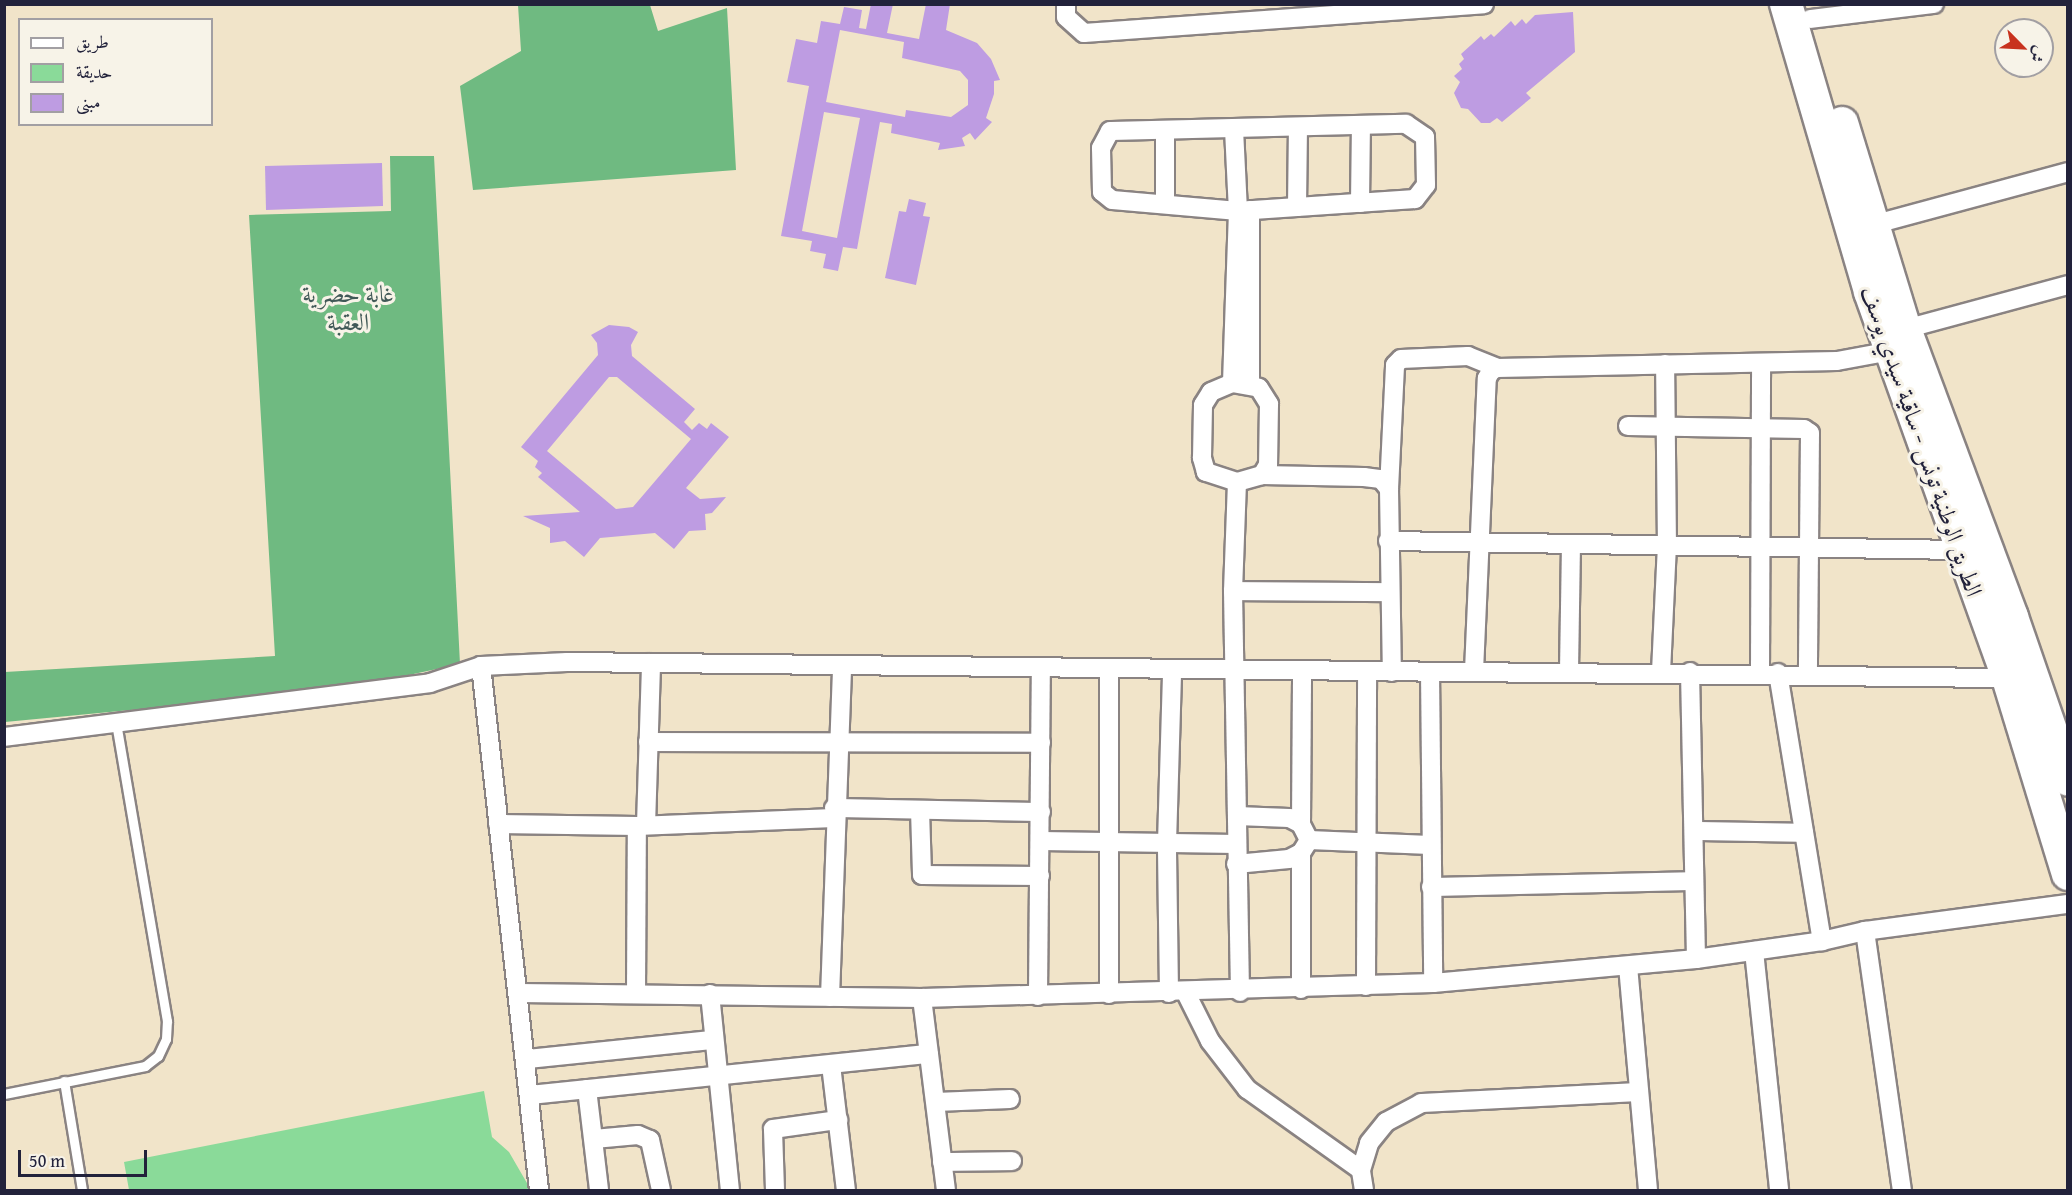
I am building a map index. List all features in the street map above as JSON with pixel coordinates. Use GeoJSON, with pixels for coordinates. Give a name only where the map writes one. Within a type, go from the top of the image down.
{"type":"FeatureCollection","features":[{"type":"Feature","properties":{"kind":"highway","name":"الطريق الوطنية تونس - ساقية سيدي يوسف"},"geometry":{"type":"LineString","coordinates":[[1801,9],[1872,225],[1898,340],[1959,550],[2008,678],[2067,874]]}},
{"type":"Feature","properties":{"kind":"highway","name":"الطريق الوطنية تونس - ساقية سيدي يوسف"},"geometry":{"type":"LineString","coordinates":[[1801,9],[1848,225],[2012,617],[2067,780]]}},
{"type":"Feature","properties":{"kind":"street"},"geometry":{"type":"LineString","coordinates":[[1066,4],[1066,17],[1084,33],[1484,4]]}},
{"type":"Feature","properties":{"kind":"street"},"geometry":{"type":"LineString","coordinates":[[1801,9],[1934,4]]}},
{"type":"Feature","properties":{"kind":"street"},"geometry":{"type":"LineString","coordinates":[[1406,124],[1418,129],[1425,137],[1426,185],[1415,199],[1244,210],[1106,197],[1102,192],[1101,148],[1110,131],[1298,127],[1406,124]]}},
{"type":"Feature","properties":{"kind":"street"},"geometry":{"type":"LineString","coordinates":[[1360,203],[1361,125]]}},
{"type":"Feature","properties":{"kind":"street"},"geometry":{"type":"LineString","coordinates":[[1297,207],[1298,127]]}},
{"type":"Feature","properties":{"kind":"street"},"geometry":{"type":"LineString","coordinates":[[1234,128],[1244,210],[1241,383]]}},
{"type":"Feature","properties":{"kind":"street"},"geometry":{"type":"LineString","coordinates":[[1165,130],[1165,203]]}},
{"type":"Feature","properties":{"kind":"street"},"geometry":{"type":"LineString","coordinates":[[1872,225],[2067,172]]}},
{"type":"Feature","properties":{"kind":"street"},"geometry":{"type":"LineString","coordinates":[[1392,672],[1388,541],[1389,489],[1395,364],[1401,359],[1468,356],[1497,368],[1836,361],[2067,285]]}},
{"type":"Feature","properties":{"kind":"street"},"geometry":{"type":"LineString","coordinates":[[1661,672],[1667,547],[1665,364]]}},
{"type":"Feature","properties":{"kind":"street"},"geometry":{"type":"LineString","coordinates":[[1760,674],[1761,364]]}},
{"type":"Feature","properties":{"kind":"street"},"geometry":{"type":"LineString","coordinates":[[1474,671],[1488,378],[1497,368]]}},
{"type":"Feature","properties":{"kind":"street"},"geometry":{"type":"LineString","coordinates":[[1262,475],[1268,465],[1269,404],[1259,388],[1241,383],[1211,392],[1203,405],[1202,458],[1206,472],[1237,482],[1262,475],[1364,477],[1381,479],[1389,489]]}},
{"type":"Feature","properties":{"kind":"street"},"geometry":{"type":"LineString","coordinates":[[1628,426],[1760,427],[1804,429],[1810,433],[1811,548],[1808,674]]}},
{"type":"Feature","properties":{"kind":"street"},"geometry":{"type":"LineString","coordinates":[[1237,482],[1233,591],[1240,992]]}},
{"type":"Feature","properties":{"kind":"street"},"geometry":{"type":"LineString","coordinates":[[1388,541],[1959,550]]}},
{"type":"Feature","properties":{"kind":"street"},"geometry":{"type":"LineString","coordinates":[[1569,671],[1571,544]]}},
{"type":"Feature","properties":{"kind":"street"},"geometry":{"type":"LineString","coordinates":[[1233,591],[1390,592]]}},
{"type":"Feature","properties":{"kind":"street"},"geometry":{"type":"LineString","coordinates":[[4,737],[430,683],[481,666],[651,663],[842,668],[1690,672],[2008,678]]}},
{"type":"Feature","properties":{"kind":"street"},"geometry":{"type":"LineString","coordinates":[[636,994],[641,826],[648,742],[651,663]]}},
{"type":"Feature","properties":{"kind":"street"},"geometry":{"type":"LineString","coordinates":[[481,666],[527,1059],[539,1191]]}},
{"type":"Feature","properties":{"kind":"street"},"geometry":{"type":"LineString","coordinates":[[830,997],[834,813],[842,668]]}},
{"type":"Feature","properties":{"kind":"street"},"geometry":{"type":"LineString","coordinates":[[1038,996],[1041,670]]}},
{"type":"Feature","properties":{"kind":"street"},"geometry":{"type":"LineString","coordinates":[[1109,670],[1106,842],[1109,994]]}},
{"type":"Feature","properties":{"kind":"street"},"geometry":{"type":"LineString","coordinates":[[1172,671],[1167,843],[1178,993],[1210,1041],[1247,1089],[1361,1170]]}},
{"type":"Feature","properties":{"kind":"street"},"geometry":{"type":"LineString","coordinates":[[1301,989],[1304,839],[1302,671]]}},
{"type":"Feature","properties":{"kind":"street"},"geometry":{"type":"LineString","coordinates":[[1366,986],[1367,672]]}},
{"type":"Feature","properties":{"kind":"street"},"geometry":{"type":"LineString","coordinates":[[1430,672],[1433,983]]}},
{"type":"Feature","properties":{"kind":"street"},"geometry":{"type":"LineString","coordinates":[[1690,672],[1694,831],[1692,881],[1696,959]]}},
{"type":"Feature","properties":{"kind":"street"},"geometry":{"type":"LineString","coordinates":[[1779,673],[1822,941]]}},
{"type":"Feature","properties":{"kind":"street"},"geometry":{"type":"LineString","coordinates":[[648,742],[1041,743]]}},
{"type":"Feature","properties":{"kind":"street"},"geometry":{"type":"LineString","coordinates":[[498,824],[641,826],[834,813],[920,810],[1041,812]]}},
{"type":"Feature","properties":{"kind":"street"},"geometry":{"type":"LineString","coordinates":[[920,810],[922,875],[1040,876]]}},
{"type":"Feature","properties":{"kind":"street"},"geometry":{"type":"LineString","coordinates":[[1237,816],[1289,818],[1304,839]]}},
{"type":"Feature","properties":{"kind":"street"},"geometry":{"type":"LineString","coordinates":[[1694,831],[1804,833]]}},
{"type":"Feature","properties":{"kind":"street"},"geometry":{"type":"LineString","coordinates":[[1304,839],[1430,845]]}},
{"type":"Feature","properties":{"kind":"street"},"geometry":{"type":"LineString","coordinates":[[1236,864],[1289,859],[1304,839]]}},
{"type":"Feature","properties":{"kind":"street"},"geometry":{"type":"LineString","coordinates":[[1041,841],[1236,844]]}},
{"type":"Feature","properties":{"kind":"street"},"geometry":{"type":"LineString","coordinates":[[1431,887],[1692,881]]}},
{"type":"Feature","properties":{"kind":"street"},"geometry":{"type":"LineString","coordinates":[[519,993],[922,998],[1240,992],[1433,983],[1696,959],[1822,941],[1865,931],[2067,904]]}},
{"type":"Feature","properties":{"kind":"street"},"geometry":{"type":"LineString","coordinates":[[1865,931],[1902,1191]]}},
{"type":"Feature","properties":{"kind":"street"},"geometry":{"type":"LineString","coordinates":[[1754,951],[1779,1191]]}},
{"type":"Feature","properties":{"kind":"street"},"geometry":{"type":"LineString","coordinates":[[1628,966],[1648,1191]]}},
{"type":"Feature","properties":{"kind":"street"},"geometry":{"type":"LineString","coordinates":[[710,994],[712,1040],[719,1077],[730,1191]]}},
{"type":"Feature","properties":{"kind":"street"},"geometry":{"type":"LineString","coordinates":[[922,998],[946,1191]]}},
{"type":"Feature","properties":{"kind":"street"},"geometry":{"type":"LineString","coordinates":[[527,1059],[712,1040]]}},
{"type":"Feature","properties":{"kind":"street"},"geometry":{"type":"LineString","coordinates":[[530,1095],[930,1054]]}},
{"type":"Feature","properties":{"kind":"street"},"geometry":{"type":"LineString","coordinates":[[831,1065],[846,1191]]}},
{"type":"Feature","properties":{"kind":"street"},"geometry":{"type":"LineString","coordinates":[[588,1089],[599,1191]]}},
{"type":"Feature","properties":{"kind":"street"},"geometry":{"type":"LineString","coordinates":[[1364,1191],[1361,1170],[1369,1143],[1386,1122],[1421,1103],[1639,1092]]}},
{"type":"Feature","properties":{"kind":"street"},"geometry":{"type":"LineString","coordinates":[[936,1102],[1010,1099]]}},
{"type":"Feature","properties":{"kind":"street"},"geometry":{"type":"LineString","coordinates":[[776,1191],[773,1129],[838,1120]]}},
{"type":"Feature","properties":{"kind":"street"},"geometry":{"type":"LineString","coordinates":[[594,1139],[638,1135],[650,1140],[661,1191]]}},
{"type":"Feature","properties":{"kind":"street"},"geometry":{"type":"LineString","coordinates":[[942,1162],[1012,1161]]}},
{"type":"Feature","properties":{"kind":"lane"},"geometry":{"type":"LineString","coordinates":[[4,1094],[145,1066],[158,1056],[166,1039],[167,1021],[116,723]]}},
{"type":"Feature","properties":{"kind":"lane"},"geometry":{"type":"LineString","coordinates":[[64,1081],[82,1191]]}},
{"type":"Feature","properties":{"kind":"green space"},"geometry":{"type":"Polygon","coordinates":[[[518,5],[650,5],[658,31],[727,8],[736,170],[473,190],[460,86],[521,51],[518,5]]]}},
{"type":"Feature","properties":{"kind":"green space","name":"غابة حضرية العقبة"},"geometry":{"type":"Polygon","coordinates":[[[390,156],[434,156],[460,664],[339,690],[5,722],[5,672],[275,656],[249,215],[391,211],[390,156]]]}},
{"type":"Feature","properties":{"kind":"green space"},"geometry":{"type":"Polygon","coordinates":[[[484,1091],[492,1137],[509,1152],[531,1190],[129,1190],[124,1162],[484,1091]]]}},
{"type":"Feature","properties":{"kind":"building"},"geometry":{"type":"Polygon","coordinates":[[[871,4],[893,4],[887,33],[919,39],[926,4],[950,4],[946,30],[977,43],[991,59],[1000,80],[994,81],[994,94],[986,118],[992,122],[975,140],[970,133],[962,138],[965,146],[938,150],[940,143],[891,133],[892,124],[880,122],[857,249],[843,247],[838,271],[823,268],[826,254],[810,251],[812,241],[781,236],[809,86],[787,82],[796,39],[817,43],[821,21],[840,24],[844,7],[862,10],[859,28],[866,29],[871,4]],[[840,30],[826,102],[905,117],[906,110],[951,117],[968,105],[968,80],[960,71],[902,58],[904,42],[840,30]],[[824,112],[802,231],[837,238],[860,118],[824,112]]]}},
{"type":"Feature","properties":{"kind":"building"},"geometry":{"type":"Polygon","coordinates":[[[1573,12],[1575,52],[1526,93],[1531,98],[1502,122],[1497,118],[1490,123],[1481,123],[1468,109],[1461,108],[1454,93],[1460,82],[1454,76],[1462,69],[1459,64],[1464,59],[1461,54],[1481,36],[1484,40],[1491,34],[1494,37],[1511,21],[1515,26],[1522,19],[1526,24],[1535,15],[1573,12]]]}},
{"type":"Feature","properties":{"kind":"building"},"geometry":{"type":"Polygon","coordinates":[[[382,163],[383,206],[266,210],[265,166],[382,163]]]}},
{"type":"Feature","properties":{"kind":"building"},"geometry":{"type":"Polygon","coordinates":[[[909,199],[926,203],[923,216],[930,217],[916,285],[885,278],[899,211],[906,212],[909,199]]]}},
{"type":"Feature","properties":{"kind":"building"},"geometry":{"type":"Polygon","coordinates":[[[609,325],[629,327],[638,332],[631,345],[632,356],[695,409],[684,422],[692,430],[699,423],[707,429],[711,423],[729,437],[686,488],[700,499],[726,497],[712,513],[705,514],[706,530],[689,531],[674,549],[655,533],[600,538],[584,557],[565,541],[550,543],[550,528],[523,516],[580,512],[538,477],[542,473],[535,467],[538,461],[521,447],[598,355],[597,343],[591,335],[609,325]],[[609,377],[547,451],[616,509],[633,507],[691,439],[617,377],[609,377]]]}}]}
